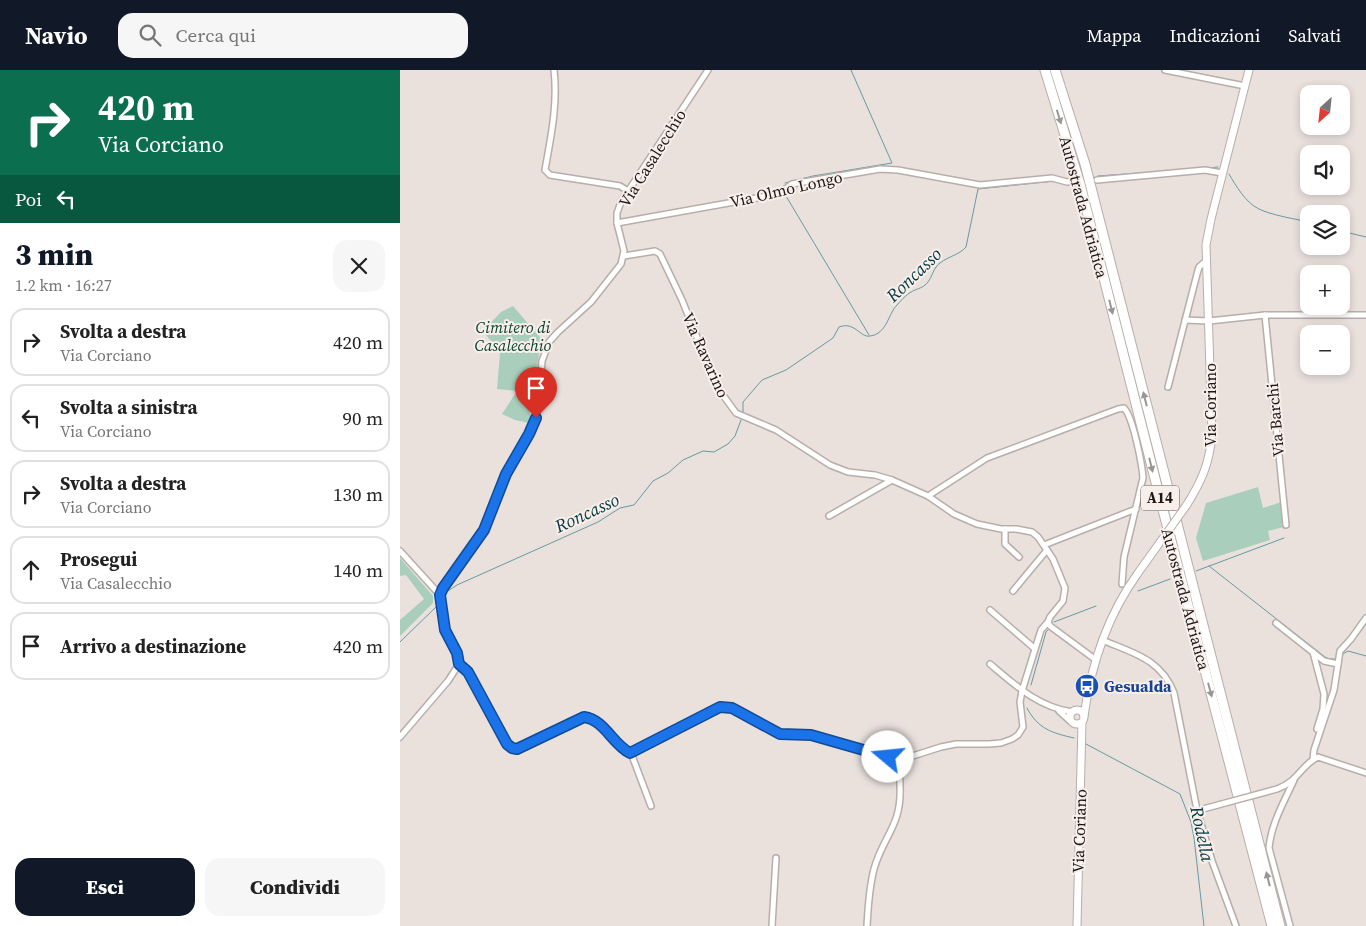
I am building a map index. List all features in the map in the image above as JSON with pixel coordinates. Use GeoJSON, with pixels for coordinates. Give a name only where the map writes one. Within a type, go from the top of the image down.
{"type":"FeatureCollection","features":[{"type":"Feature","properties":{"kind":"highway","name":"Autostrada Adriatica"},"geometry":{"type":"LineString","coordinates":[[1045,70],[1080,184],[1272,926]]}},
{"type":"Feature","properties":{"kind":"highway","name":"Autostrada Adriatica"},"geometry":{"type":"LineString","coordinates":[[1055,70],[1085,164],[1280,926]]}},
{"type":"Feature","properties":{"kind":"main road","name":"Via Coriano"},"geometry":{"type":"LineString","coordinates":[[1077,926],[1083,720],[1096,660],[1115,608],[1186,506],[1204,475],[1211,454],[1212,433],[1206,245],[1222,173],[1249,70]]}},
{"type":"Feature","properties":{"kind":"main road","name":"Via Coriano"},"geometry":{"type":"LineString","coordinates":[[1074,711],[1087,696]]}},
{"type":"Feature","properties":{"kind":"main road"},"geometry":{"type":"LineString","coordinates":[[1072,722],[1078,725],[1083,720],[1080,711],[1074,711],[1070,716],[1072,722],[1082,736]]}},
{"type":"Feature","properties":{"kind":"street"},"geometry":{"type":"LineString","coordinates":[[554,70],[555,118],[545,170],[550,175],[620,186],[628,191]]}},
{"type":"Feature","properties":{"kind":"street"},"geometry":{"type":"LineString","coordinates":[[1165,70],[1245,86]]}},
{"type":"Feature","properties":{"kind":"street","name":"Via Casalecchio"},"geometry":{"type":"LineString","coordinates":[[624,256],[622,237],[617,223],[621,202],[706,71]]}},
{"type":"Feature","properties":{"kind":"street","name":"Via Olmo Longo"},"geometry":{"type":"LineString","coordinates":[[617,223],[773,194],[783,191],[792,184],[880,169],[898,170],[980,186],[1052,178],[1067,182],[1074,181]]}},
{"type":"Feature","properties":{"kind":"street"},"geometry":{"type":"LineString","coordinates":[[1097,180],[1205,170],[1222,173]]}},
{"type":"Feature","properties":{"kind":"street","name":"Via Ravarino"},"geometry":{"type":"LineString","coordinates":[[624,256],[655,251],[660,254],[682,300],[717,387],[736,413],[782,433],[830,465],[848,472],[875,475],[892,480],[928,496],[948,510],[977,524],[1032,532],[1038,537],[1058,568],[1065,588],[1062,600],[1048,622]]}},
{"type":"Feature","properties":{"kind":"street"},"geometry":{"type":"LineString","coordinates":[[624,256],[621,264],[591,302],[549,342],[542,361],[539,406],[536,418],[500,485],[484,530],[440,595],[445,630],[457,653],[459,664],[468,672],[507,744],[517,749],[584,717],[597,721],[613,739],[630,753],[651,806]]}},
{"type":"Feature","properties":{"kind":"street","name":"Via Coriano"},"geometry":{"type":"LineString","coordinates":[[1168,387],[1197,274],[1202,263],[1206,260]]}},
{"type":"Feature","properties":{"kind":"street"},"geometry":{"type":"LineString","coordinates":[[1186,320],[1209,321],[1265,315],[1366,315]]}},
{"type":"Feature","properties":{"kind":"street","name":"Via Barchi"},"geometry":{"type":"LineString","coordinates":[[1265,315],[1286,525]]}},
{"type":"Feature","properties":{"kind":"street"},"geometry":{"type":"LineString","coordinates":[[928,496],[994,455],[1124,408],[1127,411],[1142,467],[1143,478],[1124,558],[1122,584]]}},
{"type":"Feature","properties":{"kind":"street"},"geometry":{"type":"LineString","coordinates":[[829,516],[892,480]]}},
{"type":"Feature","properties":{"kind":"street"},"geometry":{"type":"LineString","coordinates":[[1013,591],[1045,547],[1136,509]]}},
{"type":"Feature","properties":{"kind":"street"},"geometry":{"type":"LineString","coordinates":[[1005,529],[1005,544],[1019,557]]}},
{"type":"Feature","properties":{"kind":"street"},"geometry":{"type":"LineString","coordinates":[[400,551],[440,595]]}},
{"type":"Feature","properties":{"kind":"street"},"geometry":{"type":"LineString","coordinates":[[990,610],[1034,648]]}},
{"type":"Feature","properties":{"kind":"street"},"geometry":{"type":"LineString","coordinates":[[1200,809],[1277,789],[1286,786],[1294,780],[1312,759],[1334,690],[1340,651],[1366,618]]}},
{"type":"Feature","properties":{"kind":"street"},"geometry":{"type":"LineString","coordinates":[[630,753],[720,707],[732,708],[780,734],[811,735],[897,761],[956,744],[1001,743],[1018,735],[1023,727],[1020,702],[1022,691],[1034,648],[1041,630],[1048,622],[1054,630],[1096,660]]}},
{"type":"Feature","properties":{"kind":"street"},"geometry":{"type":"LineString","coordinates":[[1276,623],[1324,661],[1338,660]]}},
{"type":"Feature","properties":{"kind":"street"},"geometry":{"type":"LineString","coordinates":[[1102,640],[1152,662],[1169,680],[1174,693],[1212,861],[1236,926]]}},
{"type":"Feature","properties":{"kind":"street"},"geometry":{"type":"LineString","coordinates":[[1313,652],[1324,694],[1323,709],[1314,738],[1317,740]]}},
{"type":"Feature","properties":{"kind":"street"},"geometry":{"type":"LineString","coordinates":[[400,737],[448,681],[459,664]]}},
{"type":"Feature","properties":{"kind":"street"},"geometry":{"type":"LineString","coordinates":[[990,664],[1022,691],[1032,698],[1059,710],[1072,722]]}},
{"type":"Feature","properties":{"kind":"street"},"geometry":{"type":"LineString","coordinates":[[1059,710],[1074,711]]}},
{"type":"Feature","properties":{"kind":"street"},"geometry":{"type":"LineString","coordinates":[[1312,759],[1318,757],[1328,759],[1366,774]]}},
{"type":"Feature","properties":{"kind":"street"},"geometry":{"type":"LineString","coordinates":[[867,926],[870,886],[874,867],[896,822],[901,802],[897,761]]}},
{"type":"Feature","properties":{"kind":"street"},"geometry":{"type":"LineString","coordinates":[[1290,926],[1269,848],[1276,820],[1294,780]]}},
{"type":"Feature","properties":{"kind":"street"},"geometry":{"type":"LineString","coordinates":[[772,926],[776,858]]}},
{"type":"Feature","properties":{"kind":"green space","name":"Cimitero di Casalecchio"},"geometry":{"type":"Polygon","coordinates":[[[513,306],[543,341],[531,353],[539,353],[529,423],[515,420],[502,414],[517,391],[497,389],[500,353],[483,331],[501,312],[513,306]]]}},
{"type":"Feature","properties":{"kind":"green space"},"geometry":{"type":"Polygon","coordinates":[[[1258,487],[1263,508],[1281,502],[1284,527],[1268,531],[1270,540],[1203,561],[1196,538],[1206,503],[1258,487]]]}},
{"type":"Feature","properties":{"kind":"green space"},"geometry":{"type":"Polygon","coordinates":[[[400,558],[433,596],[433,603],[400,636],[400,620],[424,599],[406,575],[400,576],[400,558]]]}},
{"type":"Feature","properties":{"kind":"waterway","name":"Roncasso"},"geometry":{"type":"LineString","coordinates":[[785,183],[813,176],[892,163],[851,70]]}},
{"type":"Feature","properties":{"kind":"waterway","name":"Roncasso"},"geometry":{"type":"LineString","coordinates":[[629,195],[707,77]]}},
{"type":"Feature","properties":{"kind":"waterway","name":"Roncasso"},"geometry":{"type":"LineString","coordinates":[[1207,168],[1218,167]]}},
{"type":"Feature","properties":{"kind":"waterway","name":"Roncasso"},"geometry":{"type":"LineString","coordinates":[[1098,176],[1168,171]]}},
{"type":"Feature","properties":{"kind":"waterway","name":"Roncasso"},"geometry":{"type":"LineString","coordinates":[[1229,174],[1242,194],[1254,206],[1270,213],[1300,220]]}},
{"type":"Feature","properties":{"kind":"waterway","name":"Roncasso"},"geometry":{"type":"LineString","coordinates":[[743,414],[743,402],[762,380],[786,370],[833,338],[839,327],[849,326],[866,336],[880,332],[903,298],[926,284],[940,263],[966,247],[978,189],[1054,181]]}},
{"type":"Feature","properties":{"kind":"waterway","name":"Roncasso"},"geometry":{"type":"LineString","coordinates":[[786,196],[869,335]]}},
{"type":"Feature","properties":{"kind":"waterway","name":"Roncasso"},"geometry":{"type":"LineString","coordinates":[[1350,233],[1366,237]]}},
{"type":"Feature","properties":{"kind":"waterway","name":"Roncasso"},"geometry":{"type":"LineString","coordinates":[[610,274],[616,267]]}},
{"type":"Feature","properties":{"kind":"waterway","name":"Roncasso"},"geometry":{"type":"LineString","coordinates":[[551,335],[556,331]]}},
{"type":"Feature","properties":{"kind":"waterway","name":"Roncasso"},"geometry":{"type":"LineString","coordinates":[[485,522],[507,463],[532,421],[535,404]]}},
{"type":"Feature","properties":{"kind":"waterway","name":"Roncasso"},"geometry":{"type":"LineString","coordinates":[[448,591],[457,585],[598,522],[620,508],[634,505],[653,481],[668,473],[683,460],[703,451],[714,452],[728,444],[735,436],[741,420]]}},
{"type":"Feature","properties":{"kind":"waterway","name":"Rodella"},"geometry":{"type":"LineString","coordinates":[[1196,571],[1284,538]]}},
{"type":"Feature","properties":{"kind":"waterway","name":"Rodella"},"geometry":{"type":"LineString","coordinates":[[1209,566],[1325,657],[1336,659]]}},
{"type":"Feature","properties":{"kind":"waterway","name":"Rodella"},"geometry":{"type":"LineString","coordinates":[[1138,591],[1170,579]]}},
{"type":"Feature","properties":{"kind":"waterway","name":"Roncasso"},"geometry":{"type":"LineString","coordinates":[[400,642],[437,606]]}},
{"type":"Feature","properties":{"kind":"waterway","name":"Rodella"},"geometry":{"type":"LineString","coordinates":[[1054,622],[1096,606]]}},
{"type":"Feature","properties":{"kind":"waterway","name":"Rodella"},"geometry":{"type":"LineString","coordinates":[[1031,685],[1046,632],[1049,629]]}},
{"type":"Feature","properties":{"kind":"waterway","name":"Rodella"},"geometry":{"type":"LineString","coordinates":[[1341,655],[1348,651],[1366,656]]}},
{"type":"Feature","properties":{"kind":"waterway","name":"Rodella"},"geometry":{"type":"LineString","coordinates":[[1027,708],[1036,721],[1046,729],[1074,738]]}},
{"type":"Feature","properties":{"kind":"waterway","name":"Rodella"},"geometry":{"type":"LineString","coordinates":[[1086,744],[1180,794],[1191,822],[1194,838],[1204,926]]}},
{"type":"Feature","properties":{"kind":"place","name":"Gesualda"},"geometry":{"type":"Point","coordinates":[1087,686]}},
{"type":"Feature","properties":{"kind":"route"},"geometry":{"type":"LineString","coordinates":[[536,418],[500,485],[484,530],[440,595],[445,630],[457,653],[459,664],[468,672],[507,744],[517,749],[584,717],[597,721],[627,752],[636,752],[720,707],[732,708],[780,734],[811,735],[888,757]]}}]}
